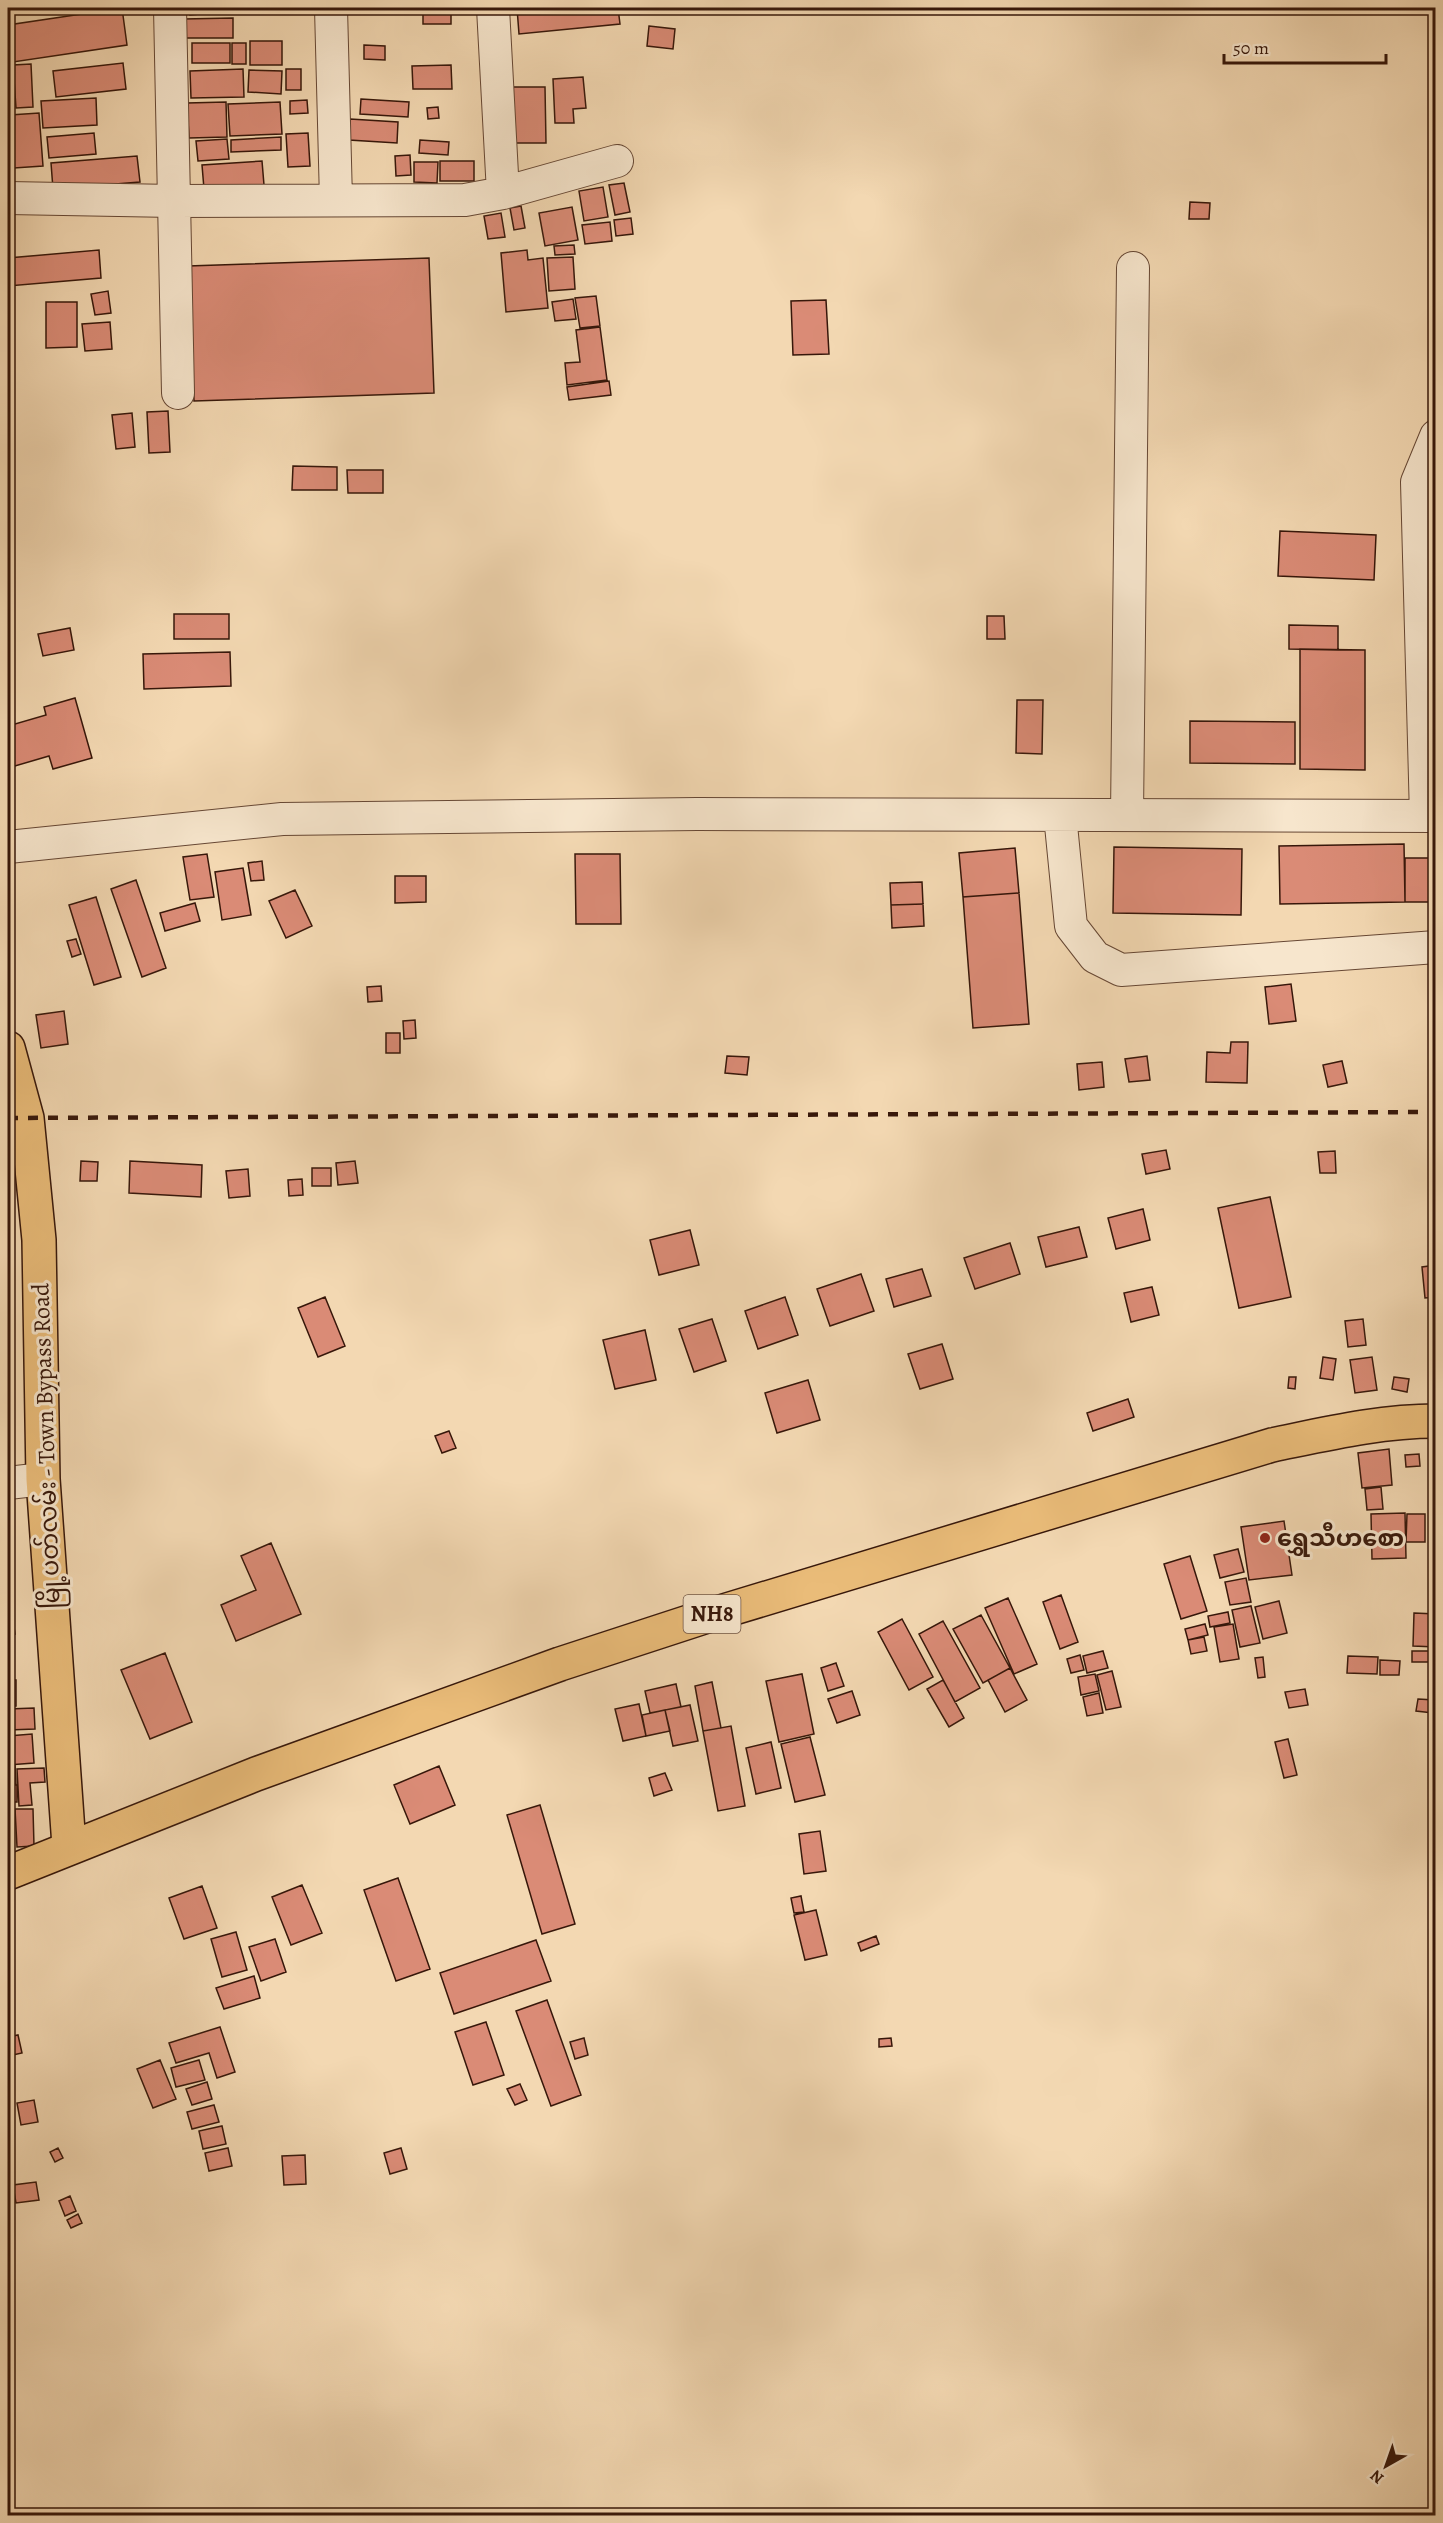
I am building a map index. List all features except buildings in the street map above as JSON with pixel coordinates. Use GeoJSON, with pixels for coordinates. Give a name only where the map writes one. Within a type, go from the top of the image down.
{"type":"FeatureCollection","features":[{"type":"Feature","properties":{"kind":"main road","name":"မြို့ပတ်လမ်း - Town Bypass Road"},"geometry":{"type":"LineString","coordinates":[[8,1048],[27,1118],[39,1240],[43,1479],[69,1846]]}},
{"type":"Feature","properties":{"kind":"main road","name":"NH8"},"geometry":{"type":"LineString","coordinates":[[8,1872],[69,1846],[390,1725],[560,1664],[704,1617],[1272,1445],[1357,1428],[1414,1421],[1436,1421]]}},
{"type":"Feature","properties":{"kind":"street"},"geometry":{"type":"LineString","coordinates":[[170,8],[177,393]]}},
{"type":"Feature","properties":{"kind":"street"},"geometry":{"type":"LineString","coordinates":[[331,8],[336,200]]}},
{"type":"Feature","properties":{"kind":"street"},"geometry":{"type":"LineString","coordinates":[[493,8],[503,193]]}},
{"type":"Feature","properties":{"kind":"street"},"geometry":{"type":"LineString","coordinates":[[8,198],[174,201],[465,200],[503,193],[617,161]]}},
{"type":"Feature","properties":{"kind":"street"},"geometry":{"type":"LineString","coordinates":[[1128,815],[1133,267]]}},
{"type":"Feature","properties":{"kind":"street"},"geometry":{"type":"LineString","coordinates":[[8,846],[282,819],[697,814],[1431,816],[1417,482],[1436,436]]}},
{"type":"Feature","properties":{"kind":"street"},"geometry":{"type":"LineString","coordinates":[[1060,815],[1071,926],[1095,957],[1121,970],[1436,947]]}},
{"type":"Feature","properties":{"kind":"street"},"geometry":{"type":"LineString","coordinates":[[8,1483],[43,1479]]}},
{"type":"Feature","properties":{"kind":"railway"},"geometry":{"type":"LineString","coordinates":[[8,1118],[1436,1112]]}},
{"type":"Feature","properties":{"kind":"place","name":"ရွှေသီဟစော"},"geometry":{"type":"Point","coordinates":[1265,1538]}}]}
